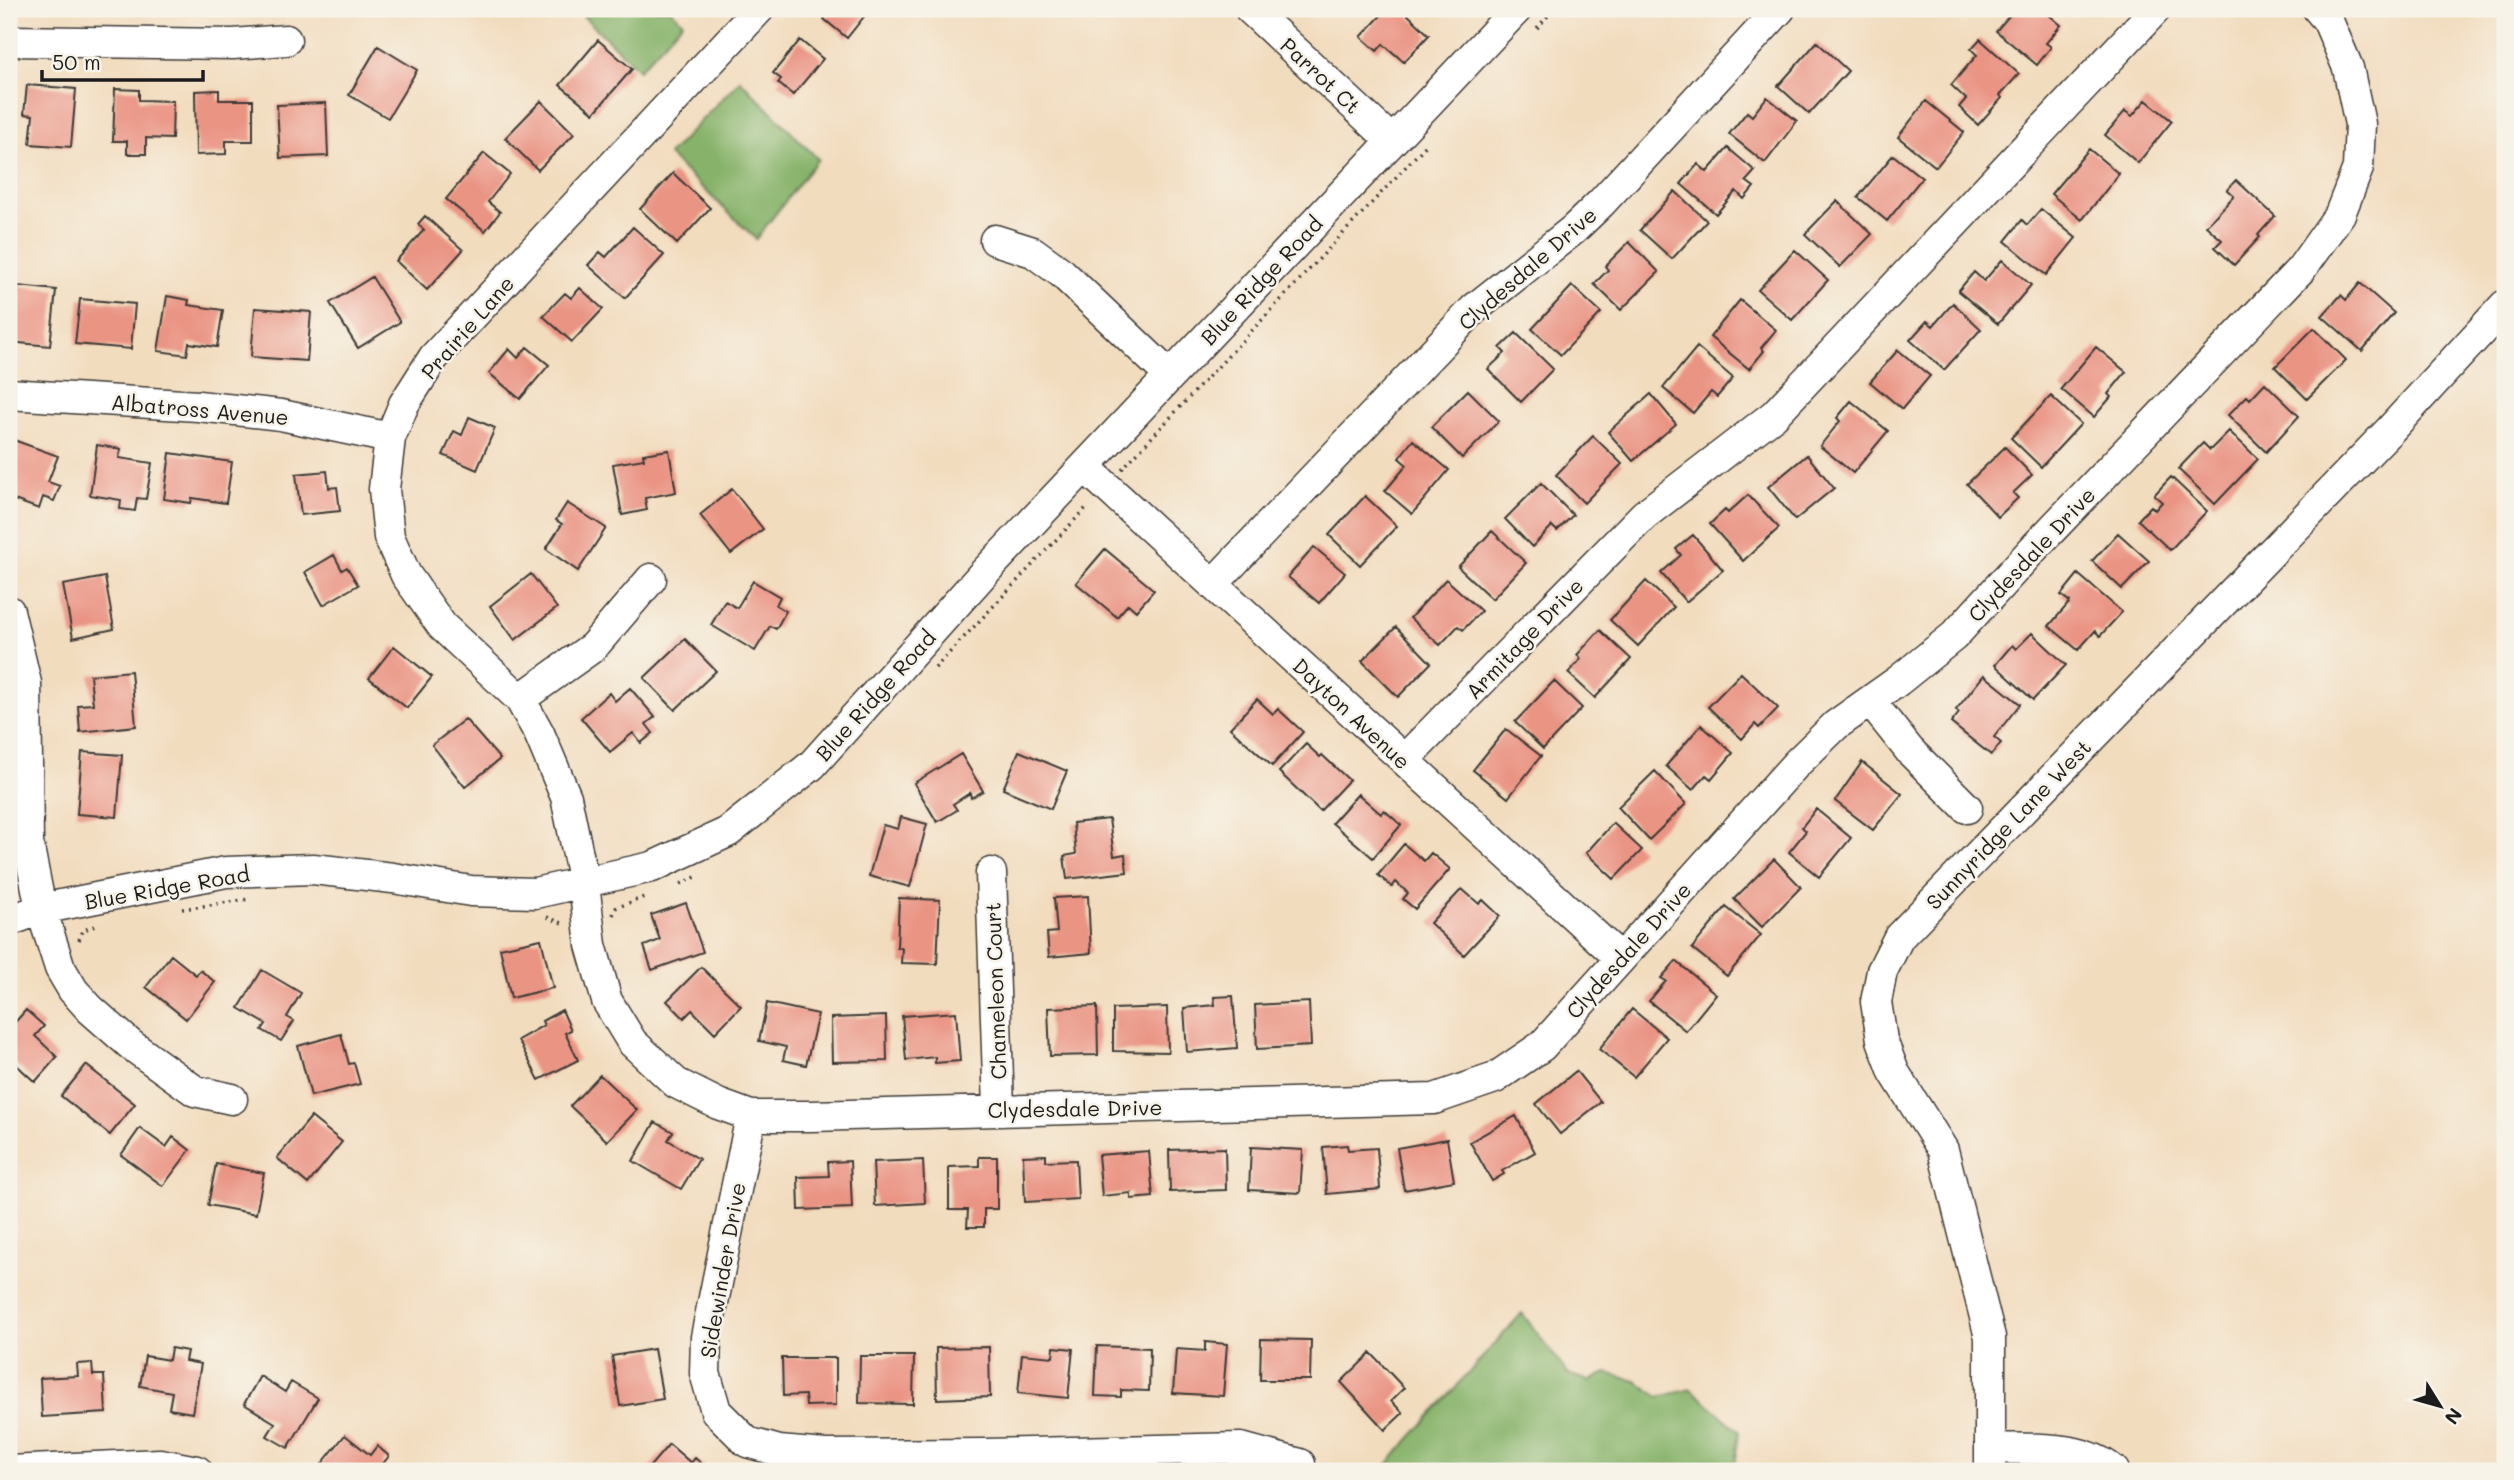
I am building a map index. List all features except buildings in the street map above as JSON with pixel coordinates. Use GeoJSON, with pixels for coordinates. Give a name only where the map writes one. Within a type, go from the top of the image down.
{"type":"FeatureCollection","features":[{"type":"Feature","properties":{"kind":"street","name":"Prairie Lane"},"geometry":{"type":"LineString","coordinates":[[584,883],[566,797],[539,733],[520,699],[442,626],[405,575],[389,537],[384,489],[390,438],[404,404],[434,357],[760,9]]}},
{"type":"Feature","properties":{"kind":"street","name":"Parrot Ct"},"geometry":{"type":"LineString","coordinates":[[1250,9],[1392,141]]}},
{"type":"Feature","properties":{"kind":"street","name":"Clydesdale Drive"},"geometry":{"type":"LineString","coordinates":[[1213,584],[1474,309],[1573,230],[1601,203],[1780,9]]}},
{"type":"Feature","properties":{"kind":"street","name":"Armitage Drive"},"geometry":{"type":"LineString","coordinates":[[1404,760],[1644,515],[1774,415],[2156,9]]}},
{"type":"Feature","properties":{"kind":"street","name":"Clydesdale Drive"},"geometry":{"type":"LineString","coordinates":[[584,883],[591,945],[607,1001],[632,1042],[676,1083],[718,1104],[751,1116],[1434,1099],[1495,1078],[1542,1045],[1796,764],[1836,726],[1954,636],[2035,547],[2301,269],[2340,214],[2358,168],[2360,124],[2348,68],[2328,21],[2318,9]]}},
{"type":"Feature","properties":{"kind":"street","name":"Blue Ridge Road"},"geometry":{"type":"LineString","coordinates":[[9,921],[41,909],[226,872],[313,869],[393,878],[471,891],[536,893],[652,867],[729,832],[813,765],[982,575],[1096,477],[1170,376],[1392,141],[1524,21]]}},
{"type":"Feature","properties":{"kind":"street"},"geometry":{"type":"LineString","coordinates":[[9,41],[233,44],[286,40]]}},
{"type":"Feature","properties":{"kind":"street"},"geometry":{"type":"LineString","coordinates":[[995,240],[1033,252],[1062,273],[1170,376]]}},
{"type":"Feature","properties":{"kind":"street","name":"Sunnyridge Lane West"},"geometry":{"type":"LineString","coordinates":[[1990,1460],[1990,1337],[1943,1150],[1894,1072],[1882,1040],[1876,1002],[1882,971],[1899,937],[2390,430],[2505,305]]}},
{"type":"Feature","properties":{"kind":"street","name":"Albatross Avenue"},"geometry":{"type":"LineString","coordinates":[[9,394],[198,406],[281,415],[390,438]]}},
{"type":"Feature","properties":{"kind":"street","name":"Dayton Avenue"},"geometry":{"type":"LineString","coordinates":[[1096,477],[1619,958]]}},
{"type":"Feature","properties":{"kind":"street"},"geometry":{"type":"LineString","coordinates":[[520,699],[593,648],[651,579]]}},
{"type":"Feature","properties":{"kind":"street"},"geometry":{"type":"LineString","coordinates":[[9,611],[26,683],[28,843],[41,909],[60,968],[73,990],[90,1009],[131,1045],[195,1091],[232,1099]]}},
{"type":"Feature","properties":{"kind":"street"},"geometry":{"type":"LineString","coordinates":[[1870,701],[1910,751],[1967,808]]}},
{"type":"Feature","properties":{"kind":"street","name":"Chameleon Court"},"geometry":{"type":"LineString","coordinates":[[991,873],[999,1109]]}},
{"type":"Feature","properties":{"kind":"street","name":"Sidewinder Drive"},"geometry":{"type":"LineString","coordinates":[[751,1116],[706,1337],[705,1373],[716,1411],[747,1442],[779,1451],[987,1463],[1241,1448],[1300,1464]]}},
{"type":"Feature","properties":{"kind":"street"},"geometry":{"type":"LineString","coordinates":[[1990,1460],[2072,1451],[2114,1471]]}},
{"type":"Feature","properties":{"kind":"street"},"geometry":{"type":"LineString","coordinates":[[9,1471],[160,1464],[197,1471]]}},
{"type":"Feature","properties":{"kind":"path"},"geometry":{"type":"LineString","coordinates":[[1524,21],[1554,9]]}},
{"type":"Feature","properties":{"kind":"path"},"geometry":{"type":"LineString","coordinates":[[935,669],[1096,477],[1437,134]]}},
{"type":"Feature","properties":{"kind":"path"},"geometry":{"type":"LineString","coordinates":[[678,885],[701,874]]}},
{"type":"Feature","properties":{"kind":"path"},"geometry":{"type":"LineString","coordinates":[[545,917],[560,921],[568,928],[589,924],[611,919],[616,908],[654,893]]}},
{"type":"Feature","properties":{"kind":"path"},"geometry":{"type":"LineString","coordinates":[[181,909],[261,898]]}},
{"type":"Feature","properties":{"kind":"path"},"geometry":{"type":"LineString","coordinates":[[54,948],[78,943],[83,930],[105,924]]}},
{"type":"Feature","properties":{"kind":"green space"},"geometry":{"type":"Polygon","coordinates":[[[576,9],[670,9],[683,22],[639,70],[576,9]]]}},
{"type":"Feature","properties":{"kind":"green space"},"geometry":{"type":"Polygon","coordinates":[[[740,80],[818,159],[756,239],[668,155],[740,80]]]}},
{"type":"Feature","properties":{"kind":"green space"},"geometry":{"type":"Polygon","coordinates":[[[1522,1313],[1568,1374],[1589,1381],[1606,1373],[1636,1381],[1659,1397],[1691,1389],[1739,1431],[1736,1460],[1731,1471],[1381,1471],[1522,1313]]]}}]}
